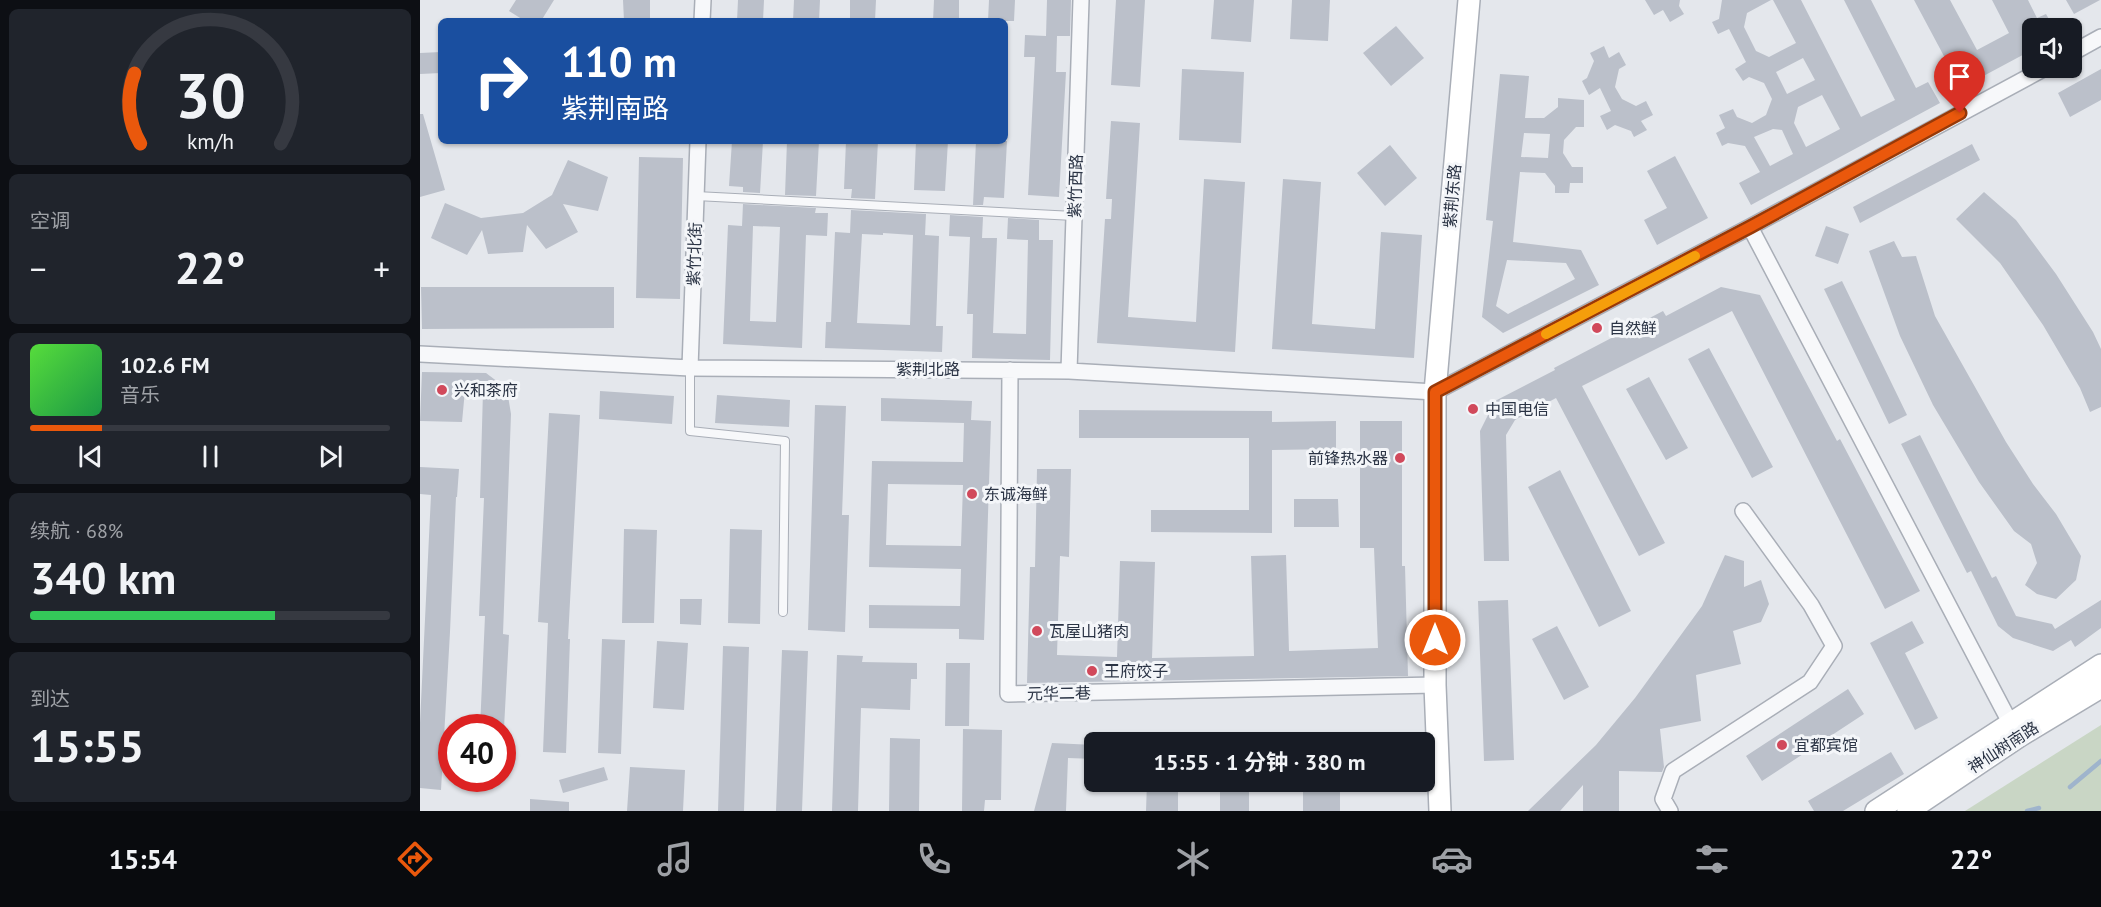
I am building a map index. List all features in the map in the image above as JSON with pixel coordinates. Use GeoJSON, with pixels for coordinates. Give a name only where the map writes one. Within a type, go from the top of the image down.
{"type":"FeatureCollection","features":[{"type":"Feature","properties":{"kind":"street"},"geometry":{"type":"LineString","coordinates":[[702,18],[703,0]]}},
{"type":"Feature","properties":{"kind":"street","name":"紫竹西路"},"geometry":{"type":"LineString","coordinates":[[1070,371],[1081,0]]}},
{"type":"Feature","properties":{"kind":"street","name":"紫荆东路"},"geometry":{"type":"LineString","coordinates":[[1440,811],[1435,685],[1435,392],[1469,0]]}},
{"type":"Feature","properties":{"kind":"street"},"geometry":{"type":"LineString","coordinates":[[2082,47],[2101,37]]}},
{"type":"Feature","properties":{"kind":"street"},"geometry":{"type":"LineString","coordinates":[[1435,392],[1750,227],[2026,78]]}},
{"type":"Feature","properties":{"kind":"street","name":"紫竹北街"},"geometry":{"type":"LineString","coordinates":[[690,368],[698,144]]}},
{"type":"Feature","properties":{"kind":"street"},"geometry":{"type":"LineString","coordinates":[[1750,227],[2014,730]]}},
{"type":"Feature","properties":{"kind":"street","name":"紫荆北路"},"geometry":{"type":"LineString","coordinates":[[420,354],[690,368],[1070,371],[1435,392]]}},
{"type":"Feature","properties":{"kind":"street","name":"元华二巷"},"geometry":{"type":"LineString","coordinates":[[1010,370],[1008,694],[1435,685]]}},
{"type":"Feature","properties":{"kind":"street"},"geometry":{"type":"LineString","coordinates":[[1670,811],[1663,799],[1673,771],[1810,682],[1834,646],[1811,605],[1743,512]]}},
{"type":"Feature","properties":{"kind":"street"},"geometry":{"type":"LineString","coordinates":[[1876,811],[2014,730],[2101,665]]}},
{"type":"Feature","properties":{"kind":"street","name":"神仙树南路"},"geometry":{"type":"LineString","coordinates":[[1908,811],[2014,730],[2101,687]]}},
{"type":"Feature","properties":{"kind":"lane"},"geometry":{"type":"LineString","coordinates":[[696,196],[1074,216]]}},
{"type":"Feature","properties":{"kind":"lane"},"geometry":{"type":"LineString","coordinates":[[690,368],[690,431],[785,441],[783,612]]}},
{"type":"Feature","properties":{"kind":"green space"},"geometry":{"type":"Polygon","coordinates":[[[2101,725],[2101,811],[1965,811],[2101,725]]]}},
{"type":"Feature","properties":{"kind":"building"},"geometry":{"type":"Polygon","coordinates":[[[516,0],[554,0],[543,18],[520,18],[509,11],[516,0]]]}},
{"type":"Feature","properties":{"kind":"building"},"geometry":{"type":"Polygon","coordinates":[[[623,0],[650,0],[650,18],[624,18],[623,0]]]}},
{"type":"Feature","properties":{"kind":"building"},"geometry":{"type":"Polygon","coordinates":[[[738,0],[764,0],[763,18],[737,18],[738,0]]]}},
{"type":"Feature","properties":{"kind":"building"},"geometry":{"type":"Polygon","coordinates":[[[794,0],[820,0],[819,18],[793,18],[794,0]]]}},
{"type":"Feature","properties":{"kind":"building"},"geometry":{"type":"Polygon","coordinates":[[[850,0],[876,0],[875,18],[850,18],[850,0]]]}},
{"type":"Feature","properties":{"kind":"building"},"geometry":{"type":"Polygon","coordinates":[[[934,0],[959,0],[959,18],[933,18],[934,0]]]}},
{"type":"Feature","properties":{"kind":"building"},"geometry":{"type":"Polygon","coordinates":[[[989,0],[1015,0],[1014,21],[1008,21],[1008,18],[988,18],[989,0]]]}},
{"type":"Feature","properties":{"kind":"building"},"geometry":{"type":"Polygon","coordinates":[[[1047,0],[1071,0],[1070,36],[1057,36],[1056,72],[1066,72],[1059,197],[1028,195],[1035,57],[1024,57],[1025,35],[1046,36],[1047,0]]]}},
{"type":"Feature","properties":{"kind":"building"},"geometry":{"type":"Polygon","coordinates":[[[1116,0],[1145,0],[1140,87],[1111,85],[1116,0]]]}},
{"type":"Feature","properties":{"kind":"building"},"geometry":{"type":"Polygon","coordinates":[[[1214,0],[1254,0],[1251,42],[1211,39],[1214,0]]]}},
{"type":"Feature","properties":{"kind":"building"},"geometry":{"type":"Polygon","coordinates":[[[1292,0],[1330,0],[1328,41],[1290,39],[1292,0]]]}},
{"type":"Feature","properties":{"kind":"building"},"geometry":{"type":"Polygon","coordinates":[[[1645,0],[1680,0],[1679,6],[1684,14],[1670,22],[1663,10],[1654,15],[1645,0]]]}},
{"type":"Feature","properties":{"kind":"building"},"geometry":{"type":"Polygon","coordinates":[[[1722,0],[1771,0],[1747,13],[1744,27],[1756,51],[1769,57],[1796,43],[1773,0],[1801,0],[1861,117],[1895,100],[1844,0],[1871,0],[1916,88],[1928,82],[1940,103],[1751,205],[1739,183],[1760,172],[1745,146],[1728,143],[1722,146],[1716,133],[1725,128],[1719,115],[1733,109],[1737,117],[1752,123],[1766,115],[1772,99],[1764,83],[1749,77],[1743,81],[1735,69],[1746,62],[1729,29],[1718,34],[1712,22],[1719,19],[1722,0]],[[1803,58],[1776,72],[1787,94],[1815,80],[1803,58]],[[1822,95],[1798,107],[1794,123],[1806,147],[1840,129],[1822,95]],[[1773,129],[1754,137],[1770,166],[1793,154],[1782,130],[1773,129]]]}},
{"type":"Feature","properties":{"kind":"building"},"geometry":{"type":"Polygon","coordinates":[[[1914,0],[1950,0],[1977,50],[2009,33],[1992,0],[2028,0],[2037,18],[2022,18],[2022,55],[1961,88],[1914,0]]]}},
{"type":"Feature","properties":{"kind":"building"},"geometry":{"type":"Polygon","coordinates":[[[2066,0],[2100,0],[2074,14],[2066,0]]]}},
{"type":"Feature","properties":{"kind":"building"},"geometry":{"type":"Polygon","coordinates":[[[2046,14],[2048,18],[2037,18],[2046,14]]]}},
{"type":"Feature","properties":{"kind":"building"},"geometry":{"type":"Polygon","coordinates":[[[1396,26],[1424,58],[1391,86],[1363,53],[1396,26]]]}},
{"type":"Feature","properties":{"kind":"building"},"geometry":{"type":"Polygon","coordinates":[[[1604,46],[1609,58],[1619,52],[1626,65],[1619,69],[1615,87],[1622,99],[1636,106],[1646,101],[1653,115],[1641,121],[1647,130],[1634,137],[1631,131],[1615,125],[1607,130],[1600,116],[1611,111],[1600,88],[1589,95],[1582,81],[1587,78],[1594,61],[1590,53],[1604,46]]]}},
{"type":"Feature","properties":{"kind":"building"},"geometry":{"type":"Polygon","coordinates":[[[438,52],[438,73],[420,74],[420,53],[438,52]]]}},
{"type":"Feature","properties":{"kind":"building"},"geometry":{"type":"Polygon","coordinates":[[[1182,69],[1244,72],[1241,143],[1179,140],[1182,69]]]}},
{"type":"Feature","properties":{"kind":"building"},"geometry":{"type":"Polygon","coordinates":[[[2101,69],[2101,100],[2070,117],[2058,93],[2101,69]]]}},
{"type":"Feature","properties":{"kind":"building"},"geometry":{"type":"Polygon","coordinates":[[[1500,74],[1529,76],[1525,118],[1544,118],[1558,107],[1558,98],[1584,100],[1584,127],[1576,127],[1564,140],[1563,153],[1572,167],[1583,167],[1583,183],[1570,183],[1569,193],[1555,193],[1555,186],[1545,173],[1520,172],[1513,242],[1581,250],[1599,285],[1503,333],[1482,317],[1493,221],[1486,220],[1500,74]],[[1524,133],[1521,157],[1548,158],[1550,134],[1524,133]],[[1507,260],[1496,306],[1508,314],[1575,279],[1566,263],[1507,260]]]}},
{"type":"Feature","properties":{"kind":"building"},"geometry":{"type":"Polygon","coordinates":[[[420,114],[423,114],[445,190],[420,197],[420,114]]]}},
{"type":"Feature","properties":{"kind":"building"},"geometry":{"type":"Polygon","coordinates":[[[1111,121],[1140,123],[1128,317],[1196,322],[1204,179],[1245,182],[1235,352],[1097,343],[1105,219],[1111,219],[1112,199],[1106,199],[1111,121]]]}},
{"type":"Feature","properties":{"kind":"building"},"geometry":{"type":"Polygon","coordinates":[[[732,144],[763,144],[760,193],[743,192],[743,187],[729,186],[732,144]]]}},
{"type":"Feature","properties":{"kind":"building"},"geometry":{"type":"Polygon","coordinates":[[[787,144],[819,144],[816,196],[785,195],[787,144]]]}},
{"type":"Feature","properties":{"kind":"building"},"geometry":{"type":"Polygon","coordinates":[[[846,144],[878,144],[875,199],[851,198],[852,189],[844,189],[846,144]]]}},
{"type":"Feature","properties":{"kind":"building"},"geometry":{"type":"Polygon","coordinates":[[[916,144],[948,144],[945,191],[914,190],[916,144]]]}},
{"type":"Feature","properties":{"kind":"building"},"geometry":{"type":"Polygon","coordinates":[[[976,144],[1007,144],[1004,198],[984,197],[983,205],[973,205],[976,144]]]}},
{"type":"Feature","properties":{"kind":"building"},"geometry":{"type":"Polygon","coordinates":[[[1972,144],[1980,160],[1860,223],[1853,207],[1972,144]]]}},
{"type":"Feature","properties":{"kind":"building"},"geometry":{"type":"Polygon","coordinates":[[[1390,145],[1417,178],[1385,206],[1357,173],[1390,145]]]}},
{"type":"Feature","properties":{"kind":"building"},"geometry":{"type":"Polygon","coordinates":[[[1675,156],[1708,218],[1657,245],[1644,220],[1667,208],[1647,171],[1675,156]]]}},
{"type":"Feature","properties":{"kind":"building"},"geometry":{"type":"Polygon","coordinates":[[[639,157],[683,158],[680,299],[636,298],[639,157]]]}},
{"type":"Feature","properties":{"kind":"building"},"geometry":{"type":"Polygon","coordinates":[[[568,160],[608,177],[598,211],[563,204],[578,232],[546,249],[527,225],[523,252],[488,254],[482,230],[467,255],[431,238],[445,203],[481,218],[523,213],[552,195],[568,160]]]}},
{"type":"Feature","properties":{"kind":"building"},"geometry":{"type":"Polygon","coordinates":[[[1283,179],[1321,182],[1312,324],[1375,329],[1381,232],[1422,235],[1414,358],[1272,349],[1283,179]]]}},
{"type":"Feature","properties":{"kind":"building"},"geometry":{"type":"Polygon","coordinates":[[[1984,192],[2016,220],[2056,274],[2093,332],[2101,349],[2101,407],[2090,412],[2080,388],[2043,325],[2000,263],[1956,219],[1984,192]]]}},
{"type":"Feature","properties":{"kind":"building"},"geometry":{"type":"Polygon","coordinates":[[[743,204],[816,208],[815,213],[828,213],[827,236],[806,235],[802,348],[723,344],[728,225],[742,226],[743,204]],[[753,226],[750,321],[776,322],[780,227],[753,226]]]}},
{"type":"Feature","properties":{"kind":"building"},"geometry":{"type":"Polygon","coordinates":[[[851,210],[926,214],[925,235],[939,236],[936,326],[943,326],[942,352],[825,348],[826,322],[831,322],[835,232],[850,233],[851,210]],[[862,234],[857,323],[910,325],[913,235],[862,234]]]}},
{"type":"Feature","properties":{"kind":"building"},"geometry":{"type":"Polygon","coordinates":[[[950,215],[983,217],[982,238],[997,238],[993,333],[1026,334],[1028,240],[1007,239],[1008,218],[1039,220],[1039,240],[1053,240],[1050,360],[972,358],[973,314],[967,314],[970,237],[949,236],[950,215]]]}},
{"type":"Feature","properties":{"kind":"building"},"geometry":{"type":"Polygon","coordinates":[[[1826,226],[1849,234],[1838,264],[1815,256],[1826,226]]]}},
{"type":"Feature","properties":{"kind":"building"},"geometry":{"type":"Polygon","coordinates":[[[1894,241],[1902,257],[1916,256],[1935,316],[2006,442],[2056,514],[2081,556],[2076,580],[2056,599],[2037,594],[2025,585],[2037,563],[2031,544],[2014,531],[1979,482],[1933,405],[1900,336],[1869,251],[1894,241]]]}},
{"type":"Feature","properties":{"kind":"building"},"geometry":{"type":"Polygon","coordinates":[[[1842,281],[1907,415],[1889,424],[1824,289],[1842,281]]]}},
{"type":"Feature","properties":{"kind":"building"},"geometry":{"type":"Polygon","coordinates":[[[421,287],[614,287],[614,328],[422,329],[421,287]]]}},
{"type":"Feature","properties":{"kind":"building"},"geometry":{"type":"Polygon","coordinates":[[[1721,287],[1760,295],[1837,441],[1840,439],[1920,591],[1885,609],[1732,311],[1582,386],[1665,543],[1639,556],[1556,398],[1515,420],[1506,435],[1509,561],[1484,561],[1480,431],[1495,401],[1663,311],[1666,316],[1721,287]]]}},
{"type":"Feature","properties":{"kind":"building"},"geometry":{"type":"Polygon","coordinates":[[[1709,348],[1773,467],[1752,478],[1688,359],[1709,348]]]}},
{"type":"Feature","properties":{"kind":"building"},"geometry":{"type":"Polygon","coordinates":[[[422,372],[486,373],[498,382],[508,396],[511,414],[503,634],[509,635],[505,714],[481,714],[485,616],[479,616],[484,498],[480,498],[483,391],[465,390],[462,422],[420,421],[422,372]]]}},
{"type":"Feature","properties":{"kind":"building"},"geometry":{"type":"Polygon","coordinates":[[[1649,377],[1688,448],[1666,460],[1626,389],[1649,377]]]}},
{"type":"Feature","properties":{"kind":"building"},"geometry":{"type":"Polygon","coordinates":[[[600,391],[674,396],[672,424],[599,419],[600,391]]]}},
{"type":"Feature","properties":{"kind":"building"},"geometry":{"type":"Polygon","coordinates":[[[717,395],[790,400],[789,427],[715,423],[717,395]]]}},
{"type":"Feature","properties":{"kind":"building"},"geometry":{"type":"Polygon","coordinates":[[[881,398],[972,401],[971,420],[991,421],[984,640],[959,639],[959,629],[869,628],[869,605],[960,606],[961,569],[869,567],[872,461],[963,462],[964,423],[881,421],[881,398]],[[888,484],[886,545],[961,546],[963,485],[888,484]]]}},
{"type":"Feature","properties":{"kind":"building"},"geometry":{"type":"Polygon","coordinates":[[[815,405],[846,406],[842,515],[849,515],[845,632],[808,630],[815,405]]]}},
{"type":"Feature","properties":{"kind":"building"},"geometry":{"type":"Polygon","coordinates":[[[1079,410],[1272,411],[1272,422],[1336,421],[1336,449],[1272,450],[1272,533],[1151,532],[1151,510],[1249,510],[1249,438],[1079,438],[1079,410]]]}},
{"type":"Feature","properties":{"kind":"building"},"geometry":{"type":"Polygon","coordinates":[[[549,413],[580,415],[568,639],[570,639],[566,753],[543,752],[548,623],[538,622],[549,413]]]}},
{"type":"Feature","properties":{"kind":"building"},"geometry":{"type":"Polygon","coordinates":[[[1360,421],[1402,421],[1402,566],[1405,566],[1408,676],[1027,683],[1030,567],[1035,567],[1037,469],[1071,469],[1069,557],[1060,556],[1057,655],[1117,657],[1120,561],[1155,562],[1152,658],[1254,656],[1251,556],[1286,555],[1289,651],[1378,648],[1374,548],[1360,548],[1360,421]]]}},
{"type":"Feature","properties":{"kind":"building"},"geometry":{"type":"Polygon","coordinates":[[[1920,435],[1992,578],[1996,576],[2016,616],[2052,624],[2055,629],[2101,600],[2101,628],[2075,647],[2071,640],[2053,651],[2013,638],[1998,626],[1971,571],[1967,573],[1901,444],[1920,435]]]}},
{"type":"Feature","properties":{"kind":"building"},"geometry":{"type":"Polygon","coordinates":[[[420,467],[459,469],[445,714],[438,714],[438,790],[420,788],[420,723],[431,495],[420,494],[420,467]]]}},
{"type":"Feature","properties":{"kind":"building"},"geometry":{"type":"Polygon","coordinates":[[[1560,470],[1631,611],[1599,627],[1528,487],[1560,470]]]}},
{"type":"Feature","properties":{"kind":"building"},"geometry":{"type":"Polygon","coordinates":[[[1294,499],[1338,499],[1339,527],[1294,527],[1294,499]]]}},
{"type":"Feature","properties":{"kind":"building"},"geometry":{"type":"Polygon","coordinates":[[[624,529],[657,530],[654,623],[622,623],[624,529]]]}},
{"type":"Feature","properties":{"kind":"building"},"geometry":{"type":"Polygon","coordinates":[[[730,529],[762,530],[760,624],[728,623],[730,529]]]}},
{"type":"Feature","properties":{"kind":"building"},"geometry":{"type":"Polygon","coordinates":[[[1725,555],[1744,561],[1744,587],[1761,580],[1769,604],[1761,622],[1733,631],[1741,664],[1696,675],[1701,721],[1660,729],[1664,767],[1662,772],[1619,771],[1619,811],[1583,811],[1583,785],[1560,811],[1528,811],[1596,745],[1635,698],[1702,606],[1725,555]]]}},
{"type":"Feature","properties":{"kind":"building"},"geometry":{"type":"Polygon","coordinates":[[[680,599],[702,599],[701,625],[680,624],[680,599]]]}},
{"type":"Feature","properties":{"kind":"building"},"geometry":{"type":"Polygon","coordinates":[[[1508,600],[1514,760],[1484,761],[1478,601],[1508,600]]]}},
{"type":"Feature","properties":{"kind":"building"},"geometry":{"type":"Polygon","coordinates":[[[1912,621],[1924,643],[1905,653],[1938,718],[1915,730],[1870,643],[1912,621]]]}},
{"type":"Feature","properties":{"kind":"building"},"geometry":{"type":"Polygon","coordinates":[[[1557,626],[1589,687],[1564,700],[1532,639],[1557,626]]]}},
{"type":"Feature","properties":{"kind":"building"},"geometry":{"type":"Polygon","coordinates":[[[602,639],[625,640],[621,754],[598,753],[602,639]]]}},
{"type":"Feature","properties":{"kind":"building"},"geometry":{"type":"Polygon","coordinates":[[[657,641],[688,643],[684,710],[653,708],[657,641]]]}},
{"type":"Feature","properties":{"kind":"building"},"geometry":{"type":"Polygon","coordinates":[[[723,646],[749,647],[744,811],[718,811],[723,646]]]}},
{"type":"Feature","properties":{"kind":"building"},"geometry":{"type":"Polygon","coordinates":[[[782,650],[808,651],[802,811],[776,811],[782,650]]]}},
{"type":"Feature","properties":{"kind":"building"},"geometry":{"type":"Polygon","coordinates":[[[837,655],[863,656],[862,662],[917,663],[917,679],[911,679],[910,710],[861,708],[858,811],[832,811],[837,655]]]}},
{"type":"Feature","properties":{"kind":"building"},"geometry":{"type":"Polygon","coordinates":[[[946,663],[970,663],[969,726],[945,726],[946,663]]]}},
{"type":"Feature","properties":{"kind":"building"},"geometry":{"type":"Polygon","coordinates":[[[1848,689],[1864,714],[1762,781],[1746,756],[1848,689]]]}},
{"type":"Feature","properties":{"kind":"building"},"geometry":{"type":"Polygon","coordinates":[[[963,729],[1002,730],[1001,800],[985,800],[984,811],[962,811],[963,729]]]}},
{"type":"Feature","properties":{"kind":"building"},"geometry":{"type":"Polygon","coordinates":[[[890,738],[920,739],[919,811],[889,811],[890,738]]]}},
{"type":"Feature","properties":{"kind":"building"},"geometry":{"type":"Polygon","coordinates":[[[1052,743],[1084,744],[1084,759],[1068,758],[1066,811],[1034,811],[1052,743]]]}},
{"type":"Feature","properties":{"kind":"building"},"geometry":{"type":"Polygon","coordinates":[[[1891,752],[1904,774],[1843,811],[1814,811],[1808,801],[1891,752]]]}},
{"type":"Feature","properties":{"kind":"building"},"geometry":{"type":"Polygon","coordinates":[[[604,767],[608,780],[563,793],[559,780],[604,767]]]}},
{"type":"Feature","properties":{"kind":"building"},"geometry":{"type":"Polygon","coordinates":[[[630,767],[685,770],[683,811],[627,811],[630,767]]]}},
{"type":"Feature","properties":{"kind":"building"},"geometry":{"type":"Polygon","coordinates":[[[1147,792],[1178,792],[1178,811],[1146,811],[1147,792]]]}},
{"type":"Feature","properties":{"kind":"building"},"geometry":{"type":"Polygon","coordinates":[[[1220,792],[1249,792],[1249,811],[1220,811],[1220,792]]]}},
{"type":"Feature","properties":{"kind":"building"},"geometry":{"type":"Polygon","coordinates":[[[1303,792],[1340,792],[1340,811],[1303,811],[1303,792]]]}},
{"type":"Feature","properties":{"kind":"building"},"geometry":{"type":"Polygon","coordinates":[[[530,799],[569,802],[569,811],[530,811],[530,799]]]}},
{"type":"Feature","properties":{"kind":"waterway"},"geometry":{"type":"LineString","coordinates":[[2070,787],[2101,761]]}},
{"type":"Feature","properties":{"kind":"waterway"},"geometry":{"type":"LineString","coordinates":[[2027,811],[2039,808]]}},
{"type":"Feature","properties":{"kind":"slow traffic"},"geometry":{"type":"LineString","coordinates":[[1546,334],[1695,256]]}},
{"type":"Feature","properties":{"kind":"place","name":"自然鲜"},"geometry":{"type":"Point","coordinates":[1597,328]}},
{"type":"Feature","properties":{"kind":"place","name":"兴和茶府"},"geometry":{"type":"Point","coordinates":[442,390]}},
{"type":"Feature","properties":{"kind":"place","name":"中国电信"},"geometry":{"type":"Point","coordinates":[1473,409]}},
{"type":"Feature","properties":{"kind":"place","name":"前锋热水器"},"geometry":{"type":"Point","coordinates":[1400,458]}},
{"type":"Feature","properties":{"kind":"place","name":"东诚海鲜"},"geometry":{"type":"Point","coordinates":[972,494]}},
{"type":"Feature","properties":{"kind":"place","name":"瓦屋山猪肉"},"geometry":{"type":"Point","coordinates":[1037,631]}},
{"type":"Feature","properties":{"kind":"place","name":"王府饺子"},"geometry":{"type":"Point","coordinates":[1092,671]}},
{"type":"Feature","properties":{"kind":"place","name":"宜都宾馆"},"geometry":{"type":"Point","coordinates":[1782,745]}},
{"type":"Feature","properties":{"kind":"route"},"geometry":{"type":"LineString","coordinates":[[1435,640],[1435,392],[1750,227],[1960,113]]}}]}
